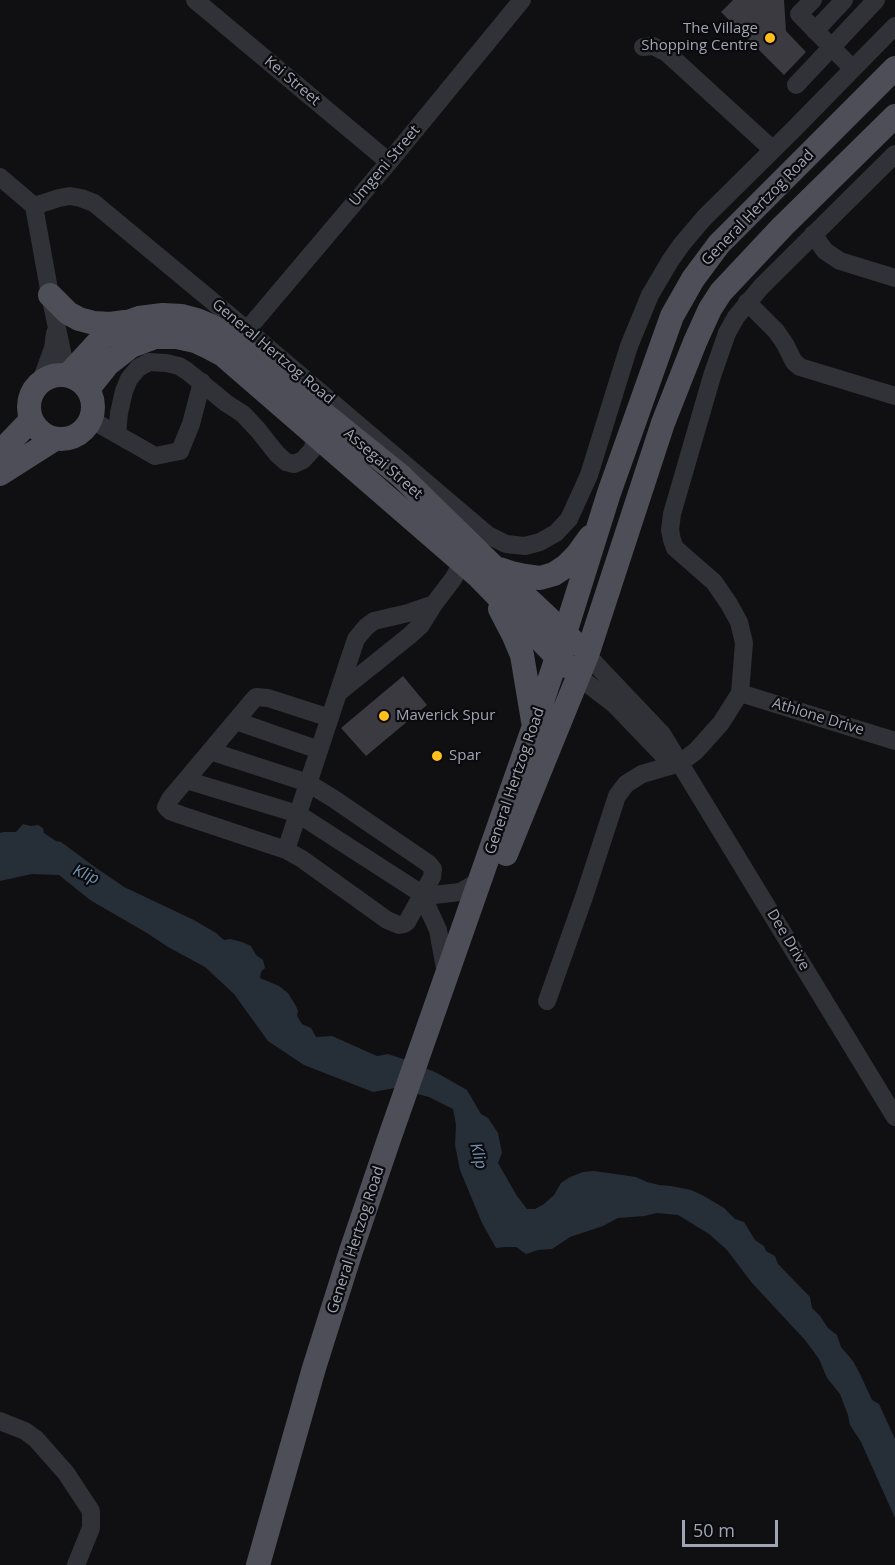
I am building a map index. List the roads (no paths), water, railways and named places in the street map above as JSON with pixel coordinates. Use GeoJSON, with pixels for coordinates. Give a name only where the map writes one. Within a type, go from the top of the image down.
{"type":"FeatureCollection","features":[{"type":"Feature","properties":{"kind":"main road","name":"General Hertzog Road"},"geometry":{"type":"LineString","coordinates":[[435,1029],[447,976],[557,658],[603,511],[678,303],[719,244],[895,68]]}},
{"type":"Feature","properties":{"kind":"main road","name":"General Hertzog Road"},"geometry":{"type":"LineString","coordinates":[[258,1565],[314,1368],[435,1029],[583,666],[663,423],[695,342],[715,299],[736,274],[895,116]]}},
{"type":"Feature","properties":{"kind":"main road"},"geometry":{"type":"LineString","coordinates":[[50,295],[68,313],[79,319],[110,324],[129,321]]}},
{"type":"Feature","properties":{"kind":"main road","name":"Assegai Street"},"geometry":{"type":"LineString","coordinates":[[67,375],[102,338],[122,324],[138,318],[163,315],[182,316],[213,327],[224,333],[401,476],[465,552]]}},
{"type":"Feature","properties":{"kind":"main road","name":"Assegai Street"},"geometry":{"type":"LineString","coordinates":[[88,389],[108,364],[131,346],[154,337],[177,337],[195,341],[210,348],[223,356],[316,436],[565,633],[583,666]]}},
{"type":"Feature","properties":{"kind":"main road"},"geometry":{"type":"LineString","coordinates":[[67,375],[80,381],[88,389],[93,409],[90,420],[76,435],[66,439],[56,439],[45,436],[37,429],[28,410],[33,389],[40,381],[50,376],[67,375]]}},
{"type":"Feature","properties":{"kind":"main road"},"geometry":{"type":"LineString","coordinates":[[0,451],[31,420]]}},
{"type":"Feature","properties":{"kind":"main road"},"geometry":{"type":"LineString","coordinates":[[0,474],[56,439]]}},
{"type":"Feature","properties":{"kind":"main road"},"geometry":{"type":"LineString","coordinates":[[534,726],[522,655],[492,577],[510,573],[540,578],[554,574],[566,566],[588,541],[603,511]]}},
{"type":"Feature","properties":{"kind":"main road","name":"Assegai Street"},"geometry":{"type":"LineString","coordinates":[[492,577],[557,658],[583,666]]}},
{"type":"Feature","properties":{"kind":"main road","name":"General Hertzog Road"},"geometry":{"type":"LineString","coordinates":[[272,1565],[287,1503],[364,1257],[394,1144]]}},
{"type":"Feature","properties":{"kind":"street","name":"Kei Street"},"geometry":{"type":"LineString","coordinates":[[195,0],[389,162]]}},
{"type":"Feature","properties":{"kind":"street","name":"Umgeni Street"},"geometry":{"type":"LineString","coordinates":[[247,330],[522,0]]}},
{"type":"Feature","properties":{"kind":"street"},"geometry":{"type":"LineString","coordinates":[[813,0],[799,14],[853,69]]}},
{"type":"Feature","properties":{"kind":"street"},"geometry":{"type":"LineString","coordinates":[[815,31],[844,0]]}},
{"type":"Feature","properties":{"kind":"street"},"geometry":{"type":"LineString","coordinates":[[796,85],[876,0]]}},
{"type":"Feature","properties":{"kind":"street","name":"General Hertzog Road"},"geometry":{"type":"LineString","coordinates":[[34,206],[70,196],[94,203],[488,535],[506,544],[525,546],[540,542],[556,533],[569,519],[589,475],[629,346],[645,305],[682,244],[704,218],[895,26]]}},
{"type":"Feature","properties":{"kind":"street"},"geometry":{"type":"LineString","coordinates":[[644,47],[653,46],[667,53],[773,150]]}},
{"type":"Feature","properties":{"kind":"street"},"geometry":{"type":"LineString","coordinates":[[547,1001],[617,796],[626,784],[642,774],[680,763],[696,751],[721,723],[740,693],[744,644],[739,622],[714,582],[675,548],[670,530],[672,514],[712,376],[731,324],[747,302],[895,154]]}},
{"type":"Feature","properties":{"kind":"street"},"geometry":{"type":"LineString","coordinates":[[0,177],[34,206],[67,375]]}},
{"type":"Feature","properties":{"kind":"street"},"geometry":{"type":"LineString","coordinates":[[813,234],[825,251],[840,261],[895,278]]}},
{"type":"Feature","properties":{"kind":"street"},"geometry":{"type":"LineString","coordinates":[[747,302],[776,331],[794,362],[800,367],[895,396]]}},
{"type":"Feature","properties":{"kind":"street"},"geometry":{"type":"LineString","coordinates":[[40,381],[53,348],[56,319]]}},
{"type":"Feature","properties":{"kind":"street"},"geometry":{"type":"LineString","coordinates":[[117,434],[124,392],[129,379],[138,368],[149,362],[166,363],[187,370],[226,403],[243,414],[286,462],[294,464],[303,460],[312,450],[316,436],[316,408]]}},
{"type":"Feature","properties":{"kind":"street"},"geometry":{"type":"LineString","coordinates":[[90,420],[155,456],[180,451],[191,424],[202,382]]}},
{"type":"Feature","properties":{"kind":"street"},"geometry":{"type":"LineString","coordinates":[[338,693],[421,625],[453,579],[465,552]]}},
{"type":"Feature","properties":{"kind":"street"},"geometry":{"type":"LineString","coordinates":[[286,850],[357,639],[374,621],[434,604]]}},
{"type":"Feature","properties":{"kind":"street","name":"Dee Drive"},"geometry":{"type":"LineString","coordinates":[[583,666],[614,705],[663,755],[680,763],[895,1117]]}},
{"type":"Feature","properties":{"kind":"street","name":"Athlone Drive"},"geometry":{"type":"LineString","coordinates":[[740,693],[895,741]]}},
{"type":"Feature","properties":{"kind":"street"},"geometry":{"type":"LineString","coordinates":[[210,751],[308,783],[429,864],[434,873],[423,896],[404,924],[387,920],[286,850],[170,811],[166,807],[168,801],[210,751],[236,721],[254,699],[259,696],[330,718]]}},
{"type":"Feature","properties":{"kind":"street"},"geometry":{"type":"LineString","coordinates":[[236,721],[319,750]]}},
{"type":"Feature","properties":{"kind":"street"},"geometry":{"type":"LineString","coordinates":[[186,780],[298,813],[423,896],[438,930],[447,976]]}},
{"type":"Feature","properties":{"kind":"street"},"geometry":{"type":"LineString","coordinates":[[423,896],[460,892],[481,878]]}},
{"type":"Feature","properties":{"kind":"street"},"geometry":{"type":"LineString","coordinates":[[0,1421],[25,1431],[36,1439],[66,1473],[91,1511],[91,1528],[76,1565]]}},
{"type":"Feature","properties":{"kind":"water","name":"Klip"},"geometry":{"type":"Polygon","coordinates":[[[23,824],[38,825],[43,828],[44,833],[61,842],[124,887],[194,920],[224,940],[230,939],[251,946],[256,955],[263,960],[265,968],[260,978],[279,986],[288,993],[296,1006],[297,1016],[302,1024],[311,1028],[316,1037],[332,1036],[377,1056],[388,1054],[406,1060],[437,1073],[467,1090],[481,1114],[488,1118],[498,1133],[502,1153],[498,1163],[527,1209],[535,1209],[544,1204],[554,1195],[561,1183],[570,1177],[594,1171],[636,1177],[659,1185],[691,1190],[724,1208],[735,1219],[744,1222],[755,1240],[775,1256],[778,1264],[810,1297],[812,1308],[828,1328],[837,1335],[841,1347],[853,1361],[872,1400],[879,1404],[895,1439],[895,1518],[861,1442],[850,1425],[840,1394],[827,1378],[819,1359],[805,1340],[752,1283],[727,1250],[709,1234],[678,1215],[657,1213],[618,1218],[603,1226],[570,1237],[552,1249],[526,1254],[516,1247],[496,1248],[482,1223],[460,1170],[455,1145],[456,1125],[453,1109],[429,1097],[395,1088],[373,1092],[304,1065],[268,1041],[234,994],[205,967],[90,900],[59,875],[32,874],[0,881],[0,833],[16,832],[23,824]]]}},
{"type":"Feature","properties":{"kind":"place","name":"The Village Shopping Centre"},"geometry":{"type":"Point","coordinates":[770,38]}},
{"type":"Feature","properties":{"kind":"place","name":"Maverick Spur"},"geometry":{"type":"Point","coordinates":[384,716]}},
{"type":"Feature","properties":{"kind":"place","name":"Spar"},"geometry":{"type":"Point","coordinates":[437,756]}}]}
